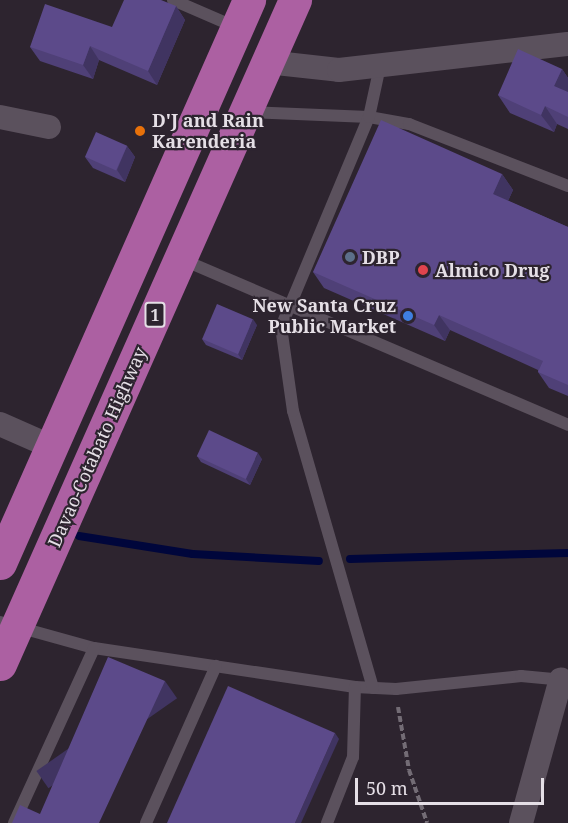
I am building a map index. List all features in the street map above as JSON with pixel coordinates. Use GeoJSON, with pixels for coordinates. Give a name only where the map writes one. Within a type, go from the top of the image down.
{"type":"FeatureCollection","features":[{"type":"Feature","properties":{"kind":"highway","name":"Davao-Cotabato Highway"},"geometry":{"type":"LineString","coordinates":[[0,664],[8,626],[180,259],[295,0]]}},
{"type":"Feature","properties":{"kind":"highway","name":"1"},"geometry":{"type":"LineString","coordinates":[[0,563],[243,14]]}},
{"type":"Feature","properties":{"kind":"highway"},"geometry":{"type":"LineString","coordinates":[[206,96],[244,112]]}},
{"type":"Feature","properties":{"kind":"highway"},"geometry":{"type":"LineString","coordinates":[[142,242],[180,259]]}},
{"type":"Feature","properties":{"kind":"street"},"geometry":{"type":"LineString","coordinates":[[267,62],[313,70],[380,66],[568,44]]}},
{"type":"Feature","properties":{"kind":"street"},"geometry":{"type":"LineString","coordinates":[[0,117],[49,127]]}},
{"type":"Feature","properties":{"kind":"street"},"geometry":{"type":"LineString","coordinates":[[0,424],[52,447]]}},
{"type":"Feature","properties":{"kind":"street"},"geometry":{"type":"LineString","coordinates":[[521,823],[565,680]]}},
{"type":"Feature","properties":{"kind":"lane"},"geometry":{"type":"LineString","coordinates":[[173,0],[243,14]]}},
{"type":"Feature","properties":{"kind":"lane"},"geometry":{"type":"LineString","coordinates":[[373,688],[286,384],[281,327],[286,304],[369,117],[380,66]]}},
{"type":"Feature","properties":{"kind":"lane"},"geometry":{"type":"LineString","coordinates":[[244,112],[369,117],[462,141],[568,186]]}},
{"type":"Feature","properties":{"kind":"lane"},"geometry":{"type":"LineString","coordinates":[[180,259],[568,424]]}},
{"type":"Feature","properties":{"kind":"lane"},"geometry":{"type":"LineString","coordinates":[[8,626],[94,648],[355,687],[396,688],[521,676],[565,680]]}},
{"type":"Feature","properties":{"kind":"lane"},"geometry":{"type":"LineString","coordinates":[[14,823],[94,648]]}},
{"type":"Feature","properties":{"kind":"lane"},"geometry":{"type":"LineString","coordinates":[[146,823],[216,666]]}},
{"type":"Feature","properties":{"kind":"lane"},"geometry":{"type":"LineString","coordinates":[[327,823],[353,757],[355,687]]}},
{"type":"Feature","properties":{"kind":"path"},"geometry":{"type":"LineString","coordinates":[[396,688],[409,770],[427,823]]}},
{"type":"Feature","properties":{"kind":"building"},"geometry":{"type":"Polygon","coordinates":[[[124,0],[161,0],[176,6],[148,71],[90,46],[83,65],[30,47],[45,4],[112,27],[124,0]]]}},
{"type":"Feature","properties":{"kind":"building"},"geometry":{"type":"Polygon","coordinates":[[[518,49],[562,69],[554,86],[568,92],[568,117],[545,106],[541,115],[498,95],[518,49]]]}},
{"type":"Feature","properties":{"kind":"building"},"geometry":{"type":"Polygon","coordinates":[[[381,120],[502,174],[493,194],[568,227],[568,385],[538,372],[543,361],[439,315],[434,325],[313,272],[381,120]]]}},
{"type":"Feature","properties":{"kind":"building"},"geometry":{"type":"Polygon","coordinates":[[[96,132],[127,146],[116,170],[85,157],[96,132]]]}},
{"type":"Feature","properties":{"kind":"building"},"geometry":{"type":"Polygon","coordinates":[[[217,304],[253,319],[238,354],[202,339],[217,304]]]}},
{"type":"Feature","properties":{"kind":"building"},"geometry":{"type":"Polygon","coordinates":[[[209,430],[258,453],[246,479],[197,456],[209,430]]]}},
{"type":"Feature","properties":{"kind":"building"},"geometry":{"type":"Polygon","coordinates":[[[108,657],[165,681],[99,823],[12,823],[20,805],[40,814],[108,657]]]}},
{"type":"Feature","properties":{"kind":"building"},"geometry":{"type":"Polygon","coordinates":[[[228,686],[335,733],[295,823],[167,823],[228,686]]]}},
{"type":"Feature","properties":{"kind":"waterway"},"geometry":{"type":"LineString","coordinates":[[79,536],[193,554],[319,561]]}},
{"type":"Feature","properties":{"kind":"waterway"},"geometry":{"type":"LineString","coordinates":[[350,559],[568,553]]}},
{"type":"Feature","properties":{"kind":"place","name":"D'J and Rain Karenderia"},"geometry":{"type":"Point","coordinates":[140,131]}},
{"type":"Feature","properties":{"kind":"place","name":"DBP"},"geometry":{"type":"Point","coordinates":[350,257]}},
{"type":"Feature","properties":{"kind":"place","name":"Almico Drug"},"geometry":{"type":"Point","coordinates":[423,270]}},
{"type":"Feature","properties":{"kind":"place","name":"New Santa Cruz Public Market"},"geometry":{"type":"Point","coordinates":[408,316]}}]}
